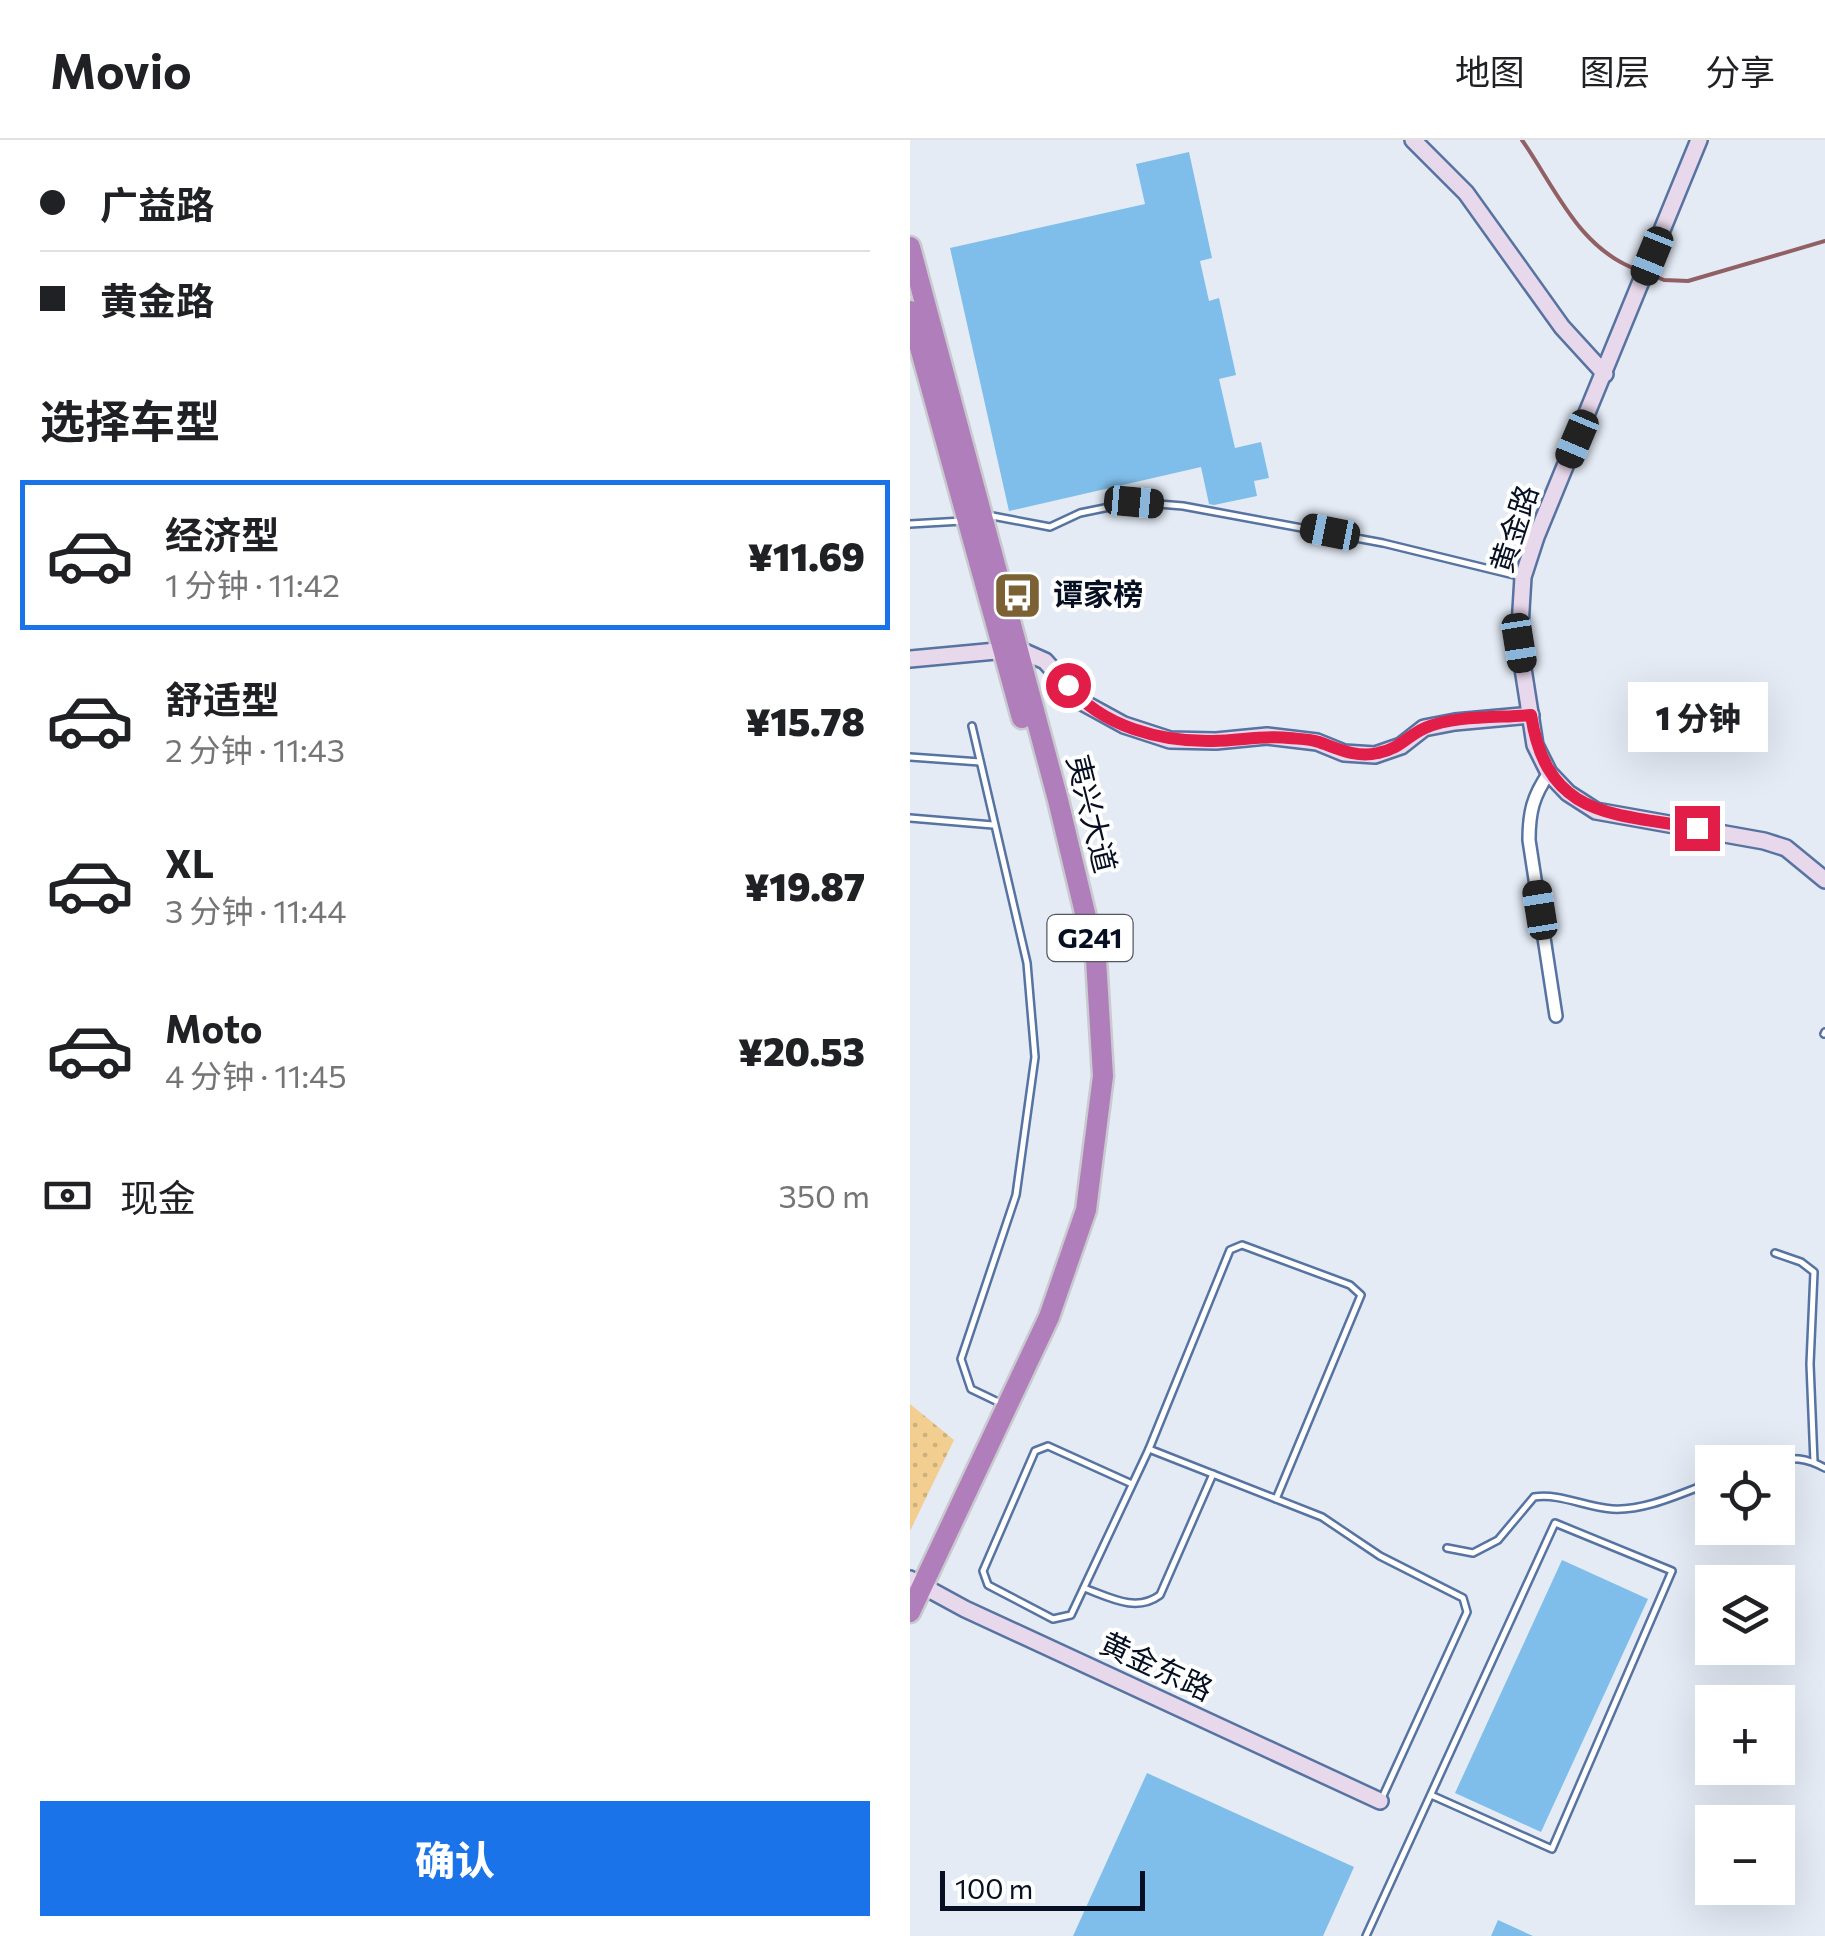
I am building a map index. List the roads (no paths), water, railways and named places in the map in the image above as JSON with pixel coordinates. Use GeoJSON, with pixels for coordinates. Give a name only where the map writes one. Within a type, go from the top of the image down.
{"type":"FeatureCollection","features":[{"type":"Feature","properties":{"kind":"highway","name":"夷兴大道"},"geometry":{"type":"LineString","coordinates":[[910,247],[975,517],[1096,959],[1104,1076],[1086,1210],[1049,1318],[913,1582]]}},
{"type":"Feature","properties":{"kind":"highway","name":"夷兴大道"},"geometry":{"type":"LineString","coordinates":[[910,310],[975,517]]}},
{"type":"Feature","properties":{"kind":"highway","name":"夷兴大道"},"geometry":{"type":"LineString","coordinates":[[910,1612],[913,1582],[1037,1312],[1073,1207],[1090,1076],[1083,961],[1011,651]]}},
{"type":"Feature","properties":{"kind":"street"},"geometry":{"type":"LineString","coordinates":[[1414,140],[1466,193],[1562,328],[1604,374]]}},
{"type":"Feature","properties":{"kind":"street","name":"黄金路"},"geometry":{"type":"LineString","coordinates":[[1549,773],[1536,744],[1519,643],[1523,577],[1698,140]]}},
{"type":"Feature","properties":{"kind":"street"},"geometry":{"type":"LineString","coordinates":[[910,660],[1011,651],[1044,661],[1082,702],[1124,726],[1170,740],[1268,736],[1317,742],[1344,753],[1374,754],[1401,746],[1424,728],[1531,715]]}},
{"type":"Feature","properties":{"kind":"street"},"geometry":{"type":"LineString","coordinates":[[1556,1016],[1529,840],[1534,793],[1549,773],[1568,793],[1596,810],[1764,840],[1786,848],[1825,880]]}},
{"type":"Feature","properties":{"kind":"street","name":"黄金东路"},"geometry":{"type":"LineString","coordinates":[[913,1582],[1380,1801]]}},
{"type":"Feature","properties":{"kind":"lane"},"geometry":{"type":"LineString","coordinates":[[910,524],[975,517],[1050,527],[1080,513],[1134,502],[1183,506],[1383,543],[1523,577]]}},
{"type":"Feature","properties":{"kind":"lane"},"geometry":{"type":"LineString","coordinates":[[972,726],[1027,963],[1035,1057],[1016,1195],[962,1358],[970,1388],[996,1401]]}},
{"type":"Feature","properties":{"kind":"lane"},"geometry":{"type":"LineString","coordinates":[[910,757],[980,762]]}},
{"type":"Feature","properties":{"kind":"lane"},"geometry":{"type":"LineString","coordinates":[[910,818],[993,825]]}},
{"type":"Feature","properties":{"kind":"lane"},"geometry":{"type":"LineString","coordinates":[[1132,1484],[1048,1446],[1035,1451],[983,1571],[988,1585],[1054,1619],[1071,1615],[1149,1449],[1230,1250],[1242,1245],[1350,1285],[1361,1295],[1276,1499]]}},
{"type":"Feature","properties":{"kind":"lane"},"geometry":{"type":"LineString","coordinates":[[1775,1253],[1801,1262],[1814,1272],[1810,1364],[1814,1462]]}},
{"type":"Feature","properties":{"kind":"lane"},"geometry":{"type":"LineString","coordinates":[[1149,1449],[1322,1517],[1380,1556],[1463,1598],[1466,1612],[1380,1801]]}},
{"type":"Feature","properties":{"kind":"lane"},"geometry":{"type":"LineString","coordinates":[[1795,1459],[1807,1459],[1825,1468]]}},
{"type":"Feature","properties":{"kind":"lane"},"geometry":{"type":"LineString","coordinates":[[1084,1588],[1132,1605],[1152,1602],[1160,1595],[1213,1474]]}},
{"type":"Feature","properties":{"kind":"lane"},"geometry":{"type":"LineString","coordinates":[[1447,1548],[1472,1553],[1498,1540],[1534,1497],[1549,1494],[1614,1509],[1695,1487]]}},
{"type":"Feature","properties":{"kind":"lane"},"geometry":{"type":"LineString","coordinates":[[1366,1936],[1555,1524],[1672,1571],[1552,1850],[1431,1795]]}},
{"type":"Feature","properties":{"kind":"waterway"},"geometry":{"type":"LineString","coordinates":[[1522,140],[1584,233],[1617,260],[1638,270]]}},
{"type":"Feature","properties":{"kind":"waterway"},"geometry":{"type":"LineString","coordinates":[[1647,273],[1664,280],[1688,281],[1825,241]]}},
{"type":"Feature","properties":{"kind":"place","name":"谭家榜"},"geometry":{"type":"Point","coordinates":[1018,595]}}]}
